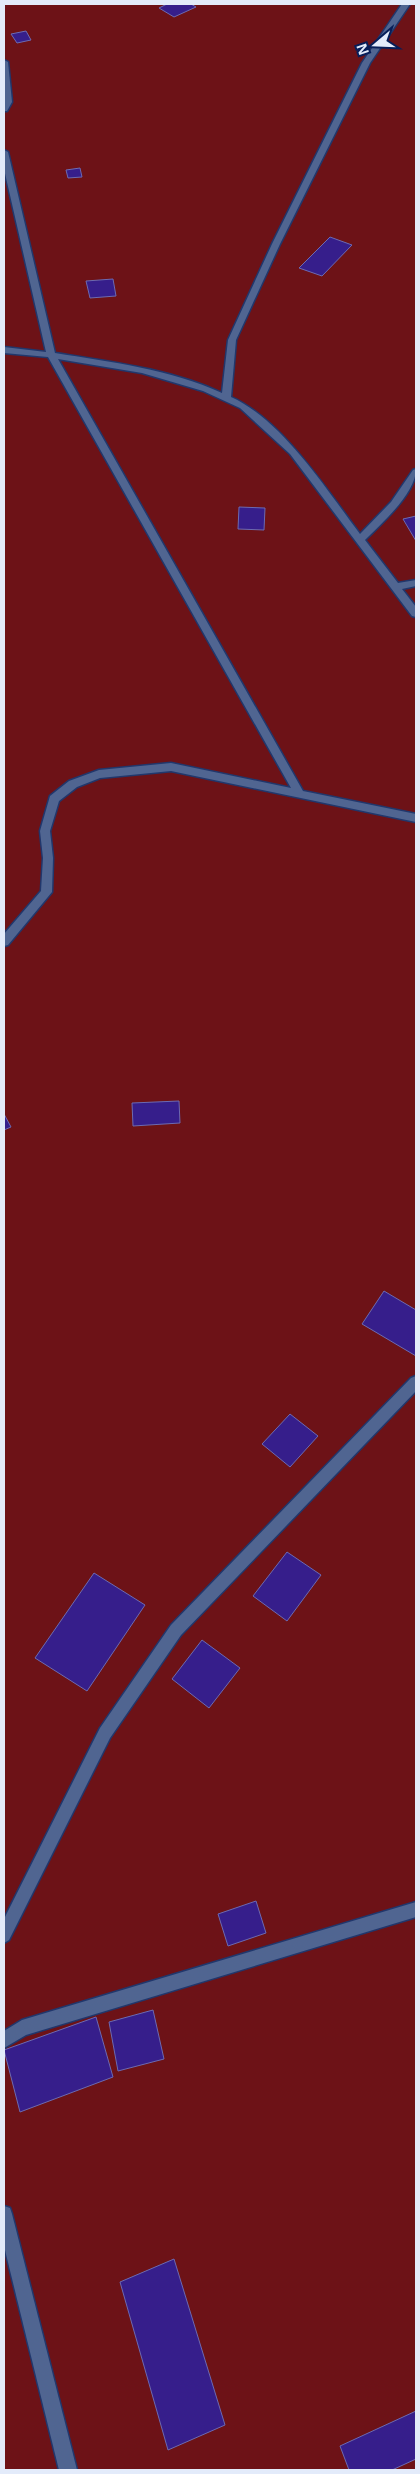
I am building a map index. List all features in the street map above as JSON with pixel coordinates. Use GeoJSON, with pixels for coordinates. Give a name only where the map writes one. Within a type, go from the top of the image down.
{"type":"FeatureCollection","features":[{"type":"Feature","properties":{"kind":"street"},"geometry":{"type":"LineString","coordinates":[[226,397],[232,340],[268,262],[366,63],[406,4]]}},
{"type":"Feature","properties":{"kind":"street"},"geometry":{"type":"LineString","coordinates":[[4,62],[8,102],[4,109]]}},
{"type":"Feature","properties":{"kind":"street"},"geometry":{"type":"LineString","coordinates":[[4,152],[51,355],[300,794]]}},
{"type":"Feature","properties":{"kind":"street"},"geometry":{"type":"LineString","coordinates":[[4,350],[51,355],[143,370],[226,397],[243,406],[293,452],[416,614]]}},
{"type":"Feature","properties":{"kind":"street"},"geometry":{"type":"LineString","coordinates":[[360,540],[394,504],[416,472]]}},
{"type":"Feature","properties":{"kind":"street"},"geometry":{"type":"LineString","coordinates":[[395,587],[416,583]]}},
{"type":"Feature","properties":{"kind":"street"},"geometry":{"type":"LineString","coordinates":[[4,942],[46,892],[48,858],[45,831],[54,799],[73,784],[99,774],[171,768],[416,818]]}},
{"type":"Feature","properties":{"kind":"street"},"geometry":{"type":"LineString","coordinates":[[4,1935],[105,1733],[176,1630],[416,1382]]}},
{"type":"Feature","properties":{"kind":"street"},"geometry":{"type":"LineString","coordinates":[[4,2040],[22,2028],[416,1909]]}},
{"type":"Feature","properties":{"kind":"street"},"geometry":{"type":"LineString","coordinates":[[4,2214],[68,2470]]}},
{"type":"Feature","properties":{"kind":"shaded area"},"geometry":{"type":"Polygon","coordinates":[[[4,4],[416,4],[416,2470],[4,2470],[4,4]]]}},
{"type":"Feature","properties":{"kind":"building"},"geometry":{"type":"Polygon","coordinates":[[[167,4],[191,4],[196,7],[174,17],[159,8],[167,4]]]}},
{"type":"Feature","properties":{"kind":"building"},"geometry":{"type":"Polygon","coordinates":[[[26,31],[31,40],[17,43],[11,34],[26,31]]]}},
{"type":"Feature","properties":{"kind":"building"},"geometry":{"type":"Polygon","coordinates":[[[80,168],[82,177],[68,178],[66,170],[80,168]]]}},
{"type":"Feature","properties":{"kind":"building"},"geometry":{"type":"Polygon","coordinates":[[[330,237],[352,245],[322,276],[299,268],[330,237]]]}},
{"type":"Feature","properties":{"kind":"building"},"geometry":{"type":"Polygon","coordinates":[[[113,279],[116,296],[90,298],[86,281],[113,279]]]}},
{"type":"Feature","properties":{"kind":"building"},"geometry":{"type":"Polygon","coordinates":[[[239,507],[265,508],[264,530],[238,529],[239,507]]]}},
{"type":"Feature","properties":{"kind":"building"},"geometry":{"type":"Polygon","coordinates":[[[416,516],[416,541],[403,519],[416,516]]]}},
{"type":"Feature","properties":{"kind":"building"},"geometry":{"type":"Polygon","coordinates":[[[179,1101],[180,1123],[133,1126],[132,1103],[179,1101]]]}},
{"type":"Feature","properties":{"kind":"building"},"geometry":{"type":"Polygon","coordinates":[[[4,1114],[11,1127],[4,1130],[4,1114]]]}},
{"type":"Feature","properties":{"kind":"building"},"geometry":{"type":"Polygon","coordinates":[[[384,1291],[416,1310],[416,1356],[362,1324],[384,1291]]]}},
{"type":"Feature","properties":{"kind":"building"},"geometry":{"type":"Polygon","coordinates":[[[290,1414],[318,1436],[290,1467],[262,1444],[290,1414]]]}},
{"type":"Feature","properties":{"kind":"building"},"geometry":{"type":"Polygon","coordinates":[[[287,1552],[321,1575],[287,1621],[253,1596],[287,1552]]]}},
{"type":"Feature","properties":{"kind":"building"},"geometry":{"type":"Polygon","coordinates":[[[94,1573],[145,1605],[87,1691],[35,1658],[94,1573]]]}},
{"type":"Feature","properties":{"kind":"building"},"geometry":{"type":"Polygon","coordinates":[[[202,1640],[240,1668],[209,1708],[172,1679],[202,1640]]]}},
{"type":"Feature","properties":{"kind":"building"},"geometry":{"type":"Polygon","coordinates":[[[256,1901],[266,1933],[228,1946],[218,1914],[256,1901]]]}},
{"type":"Feature","properties":{"kind":"building"},"geometry":{"type":"Polygon","coordinates":[[[153,2010],[164,2059],[118,2071],[109,2022],[153,2010]]]}},
{"type":"Feature","properties":{"kind":"building"},"geometry":{"type":"Polygon","coordinates":[[[96,2017],[113,2077],[20,2112],[4,2050],[96,2017]]]}},
{"type":"Feature","properties":{"kind":"building"},"geometry":{"type":"Polygon","coordinates":[[[174,2259],[225,2425],[168,2450],[120,2282],[174,2259]]]}},
{"type":"Feature","properties":{"kind":"building"},"geometry":{"type":"Polygon","coordinates":[[[416,2411],[416,2459],[392,2470],[349,2470],[340,2446],[416,2411]]]}}]}
